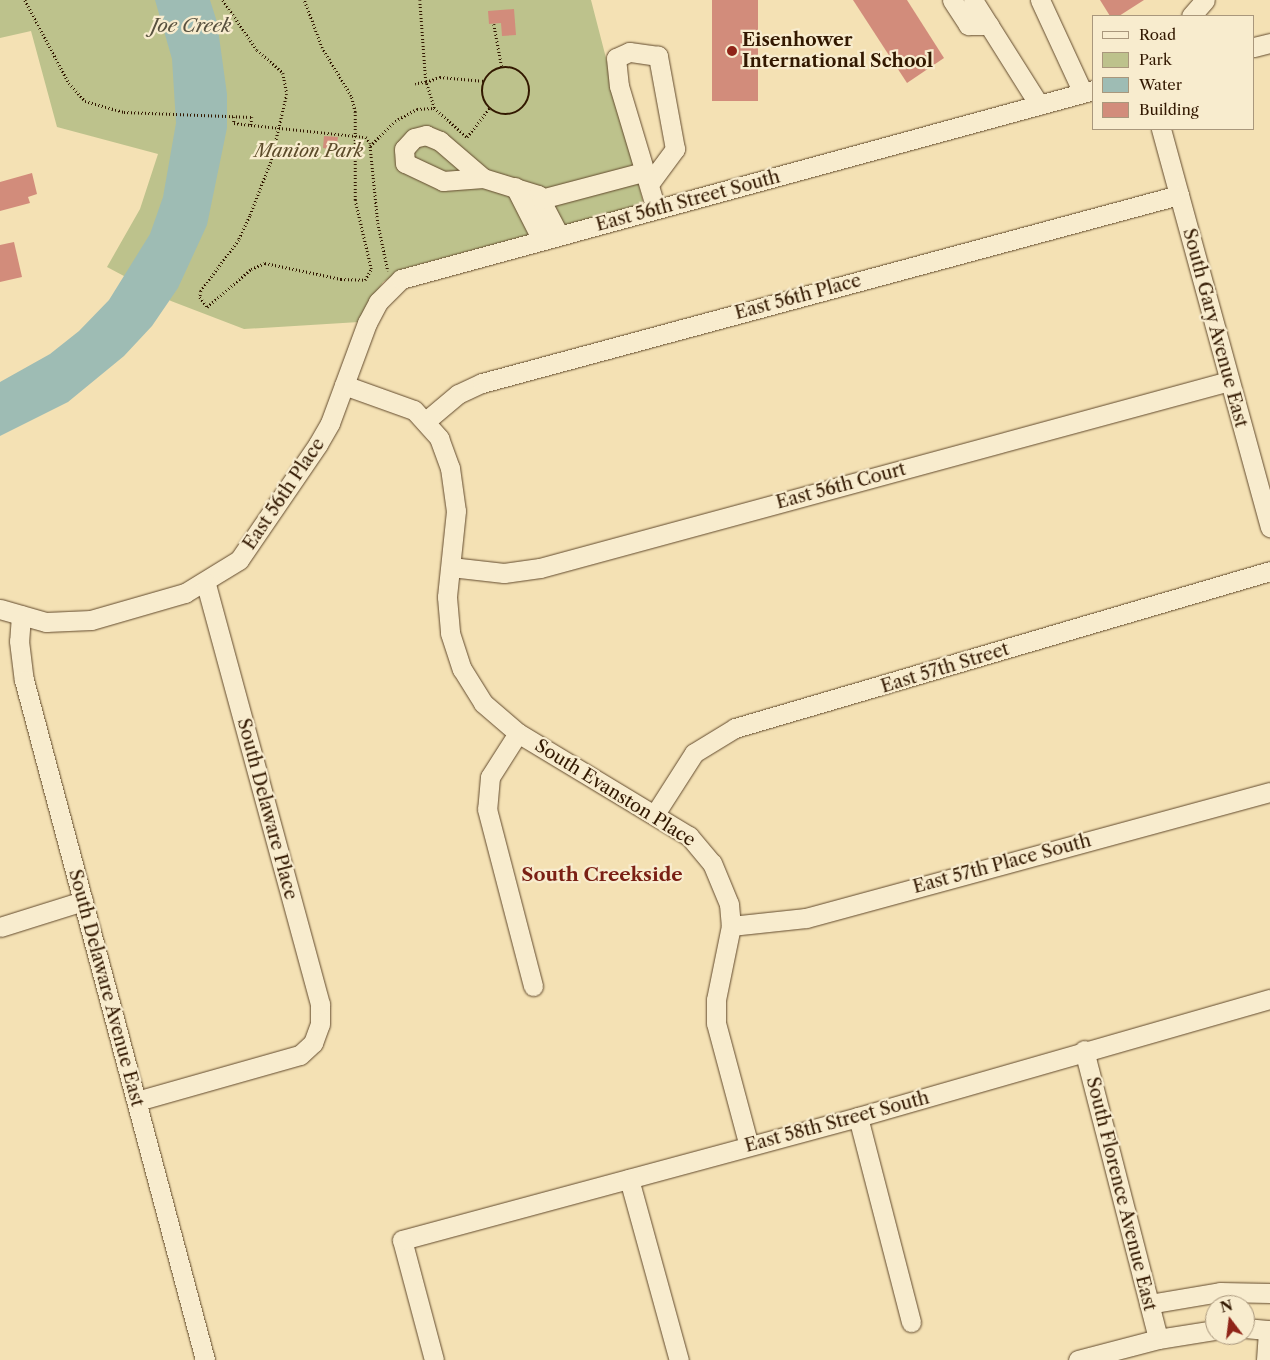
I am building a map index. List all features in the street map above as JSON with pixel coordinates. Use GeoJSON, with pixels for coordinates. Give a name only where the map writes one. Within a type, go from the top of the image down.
{"type":"FeatureCollection","features":[{"type":"Feature","properties":{"kind":"street"},"geometry":{"type":"LineString","coordinates":[[952,0],[968,25],[989,25]]}},
{"type":"Feature","properties":{"kind":"street"},"geometry":{"type":"LineString","coordinates":[[973,0],[1039,104]]}},
{"type":"Feature","properties":{"kind":"street"},"geometry":{"type":"LineString","coordinates":[[1040,0],[1088,91]]}},
{"type":"Feature","properties":{"kind":"street"},"geometry":{"type":"LineString","coordinates":[[1192,15],[1205,0]]}},
{"type":"Feature","properties":{"kind":"street"},"geometry":{"type":"LineString","coordinates":[[1255,47],[1270,42]]}},
{"type":"Feature","properties":{"kind":"street"},"geometry":{"type":"LineString","coordinates":[[483,178],[515,187],[541,199],[646,178],[675,149],[658,56],[629,52],[616,58],[617,69],[646,178],[656,209]]}},
{"type":"Feature","properties":{"kind":"street","name":"East 56th Street South"},"geometry":{"type":"LineString","coordinates":[[344,385],[359,340],[378,302],[401,279],[1088,91]]}},
{"type":"Feature","properties":{"kind":"street","name":"South Gary Avenue East"},"geometry":{"type":"LineString","coordinates":[[1161,130],[1270,527]]}},
{"type":"Feature","properties":{"kind":"street"},"geometry":{"type":"LineString","coordinates":[[515,187],[550,237]]}},
{"type":"Feature","properties":{"kind":"street","name":"East 56th Place"},"geometry":{"type":"LineString","coordinates":[[426,420],[458,394],[482,383],[1178,195]]}},
{"type":"Feature","properties":{"kind":"street"},"geometry":{"type":"LineString","coordinates":[[541,199],[550,237]]}},
{"type":"Feature","properties":{"kind":"street","name":"East 56th Court"},"geometry":{"type":"LineString","coordinates":[[451,567],[504,573],[540,568],[1229,381]]}},
{"type":"Feature","properties":{"kind":"street"},"geometry":{"type":"LineString","coordinates":[[344,385],[399,403],[426,420]]}},
{"type":"Feature","properties":{"kind":"street","name":"East 56th Place"},"geometry":{"type":"LineString","coordinates":[[0,609],[46,622],[91,620],[206,584],[252,546],[283,491],[318,444],[344,385]]}},
{"type":"Feature","properties":{"kind":"street","name":"South Evanston Place"},"geometry":{"type":"LineString","coordinates":[[426,420],[445,453],[453,490],[451,567],[447,617],[455,652],[483,703],[518,733],[690,836],[712,863],[727,897],[731,926],[716,1000],[716,1023],[749,1146]]}},
{"type":"Feature","properties":{"kind":"street","name":"East 57th Street"},"geometry":{"type":"LineString","coordinates":[[655,814],[694,753],[735,728],[1270,571]]}},
{"type":"Feature","properties":{"kind":"street","name":"South Delaware Place"},"geometry":{"type":"LineString","coordinates":[[136,1101],[286,1061],[308,1049],[317,1035],[320,1004],[206,584]]}},
{"type":"Feature","properties":{"kind":"street","name":"South Delaware Avenue East"},"geometry":{"type":"LineString","coordinates":[[21,615],[19,641],[24,680],[205,1360]]}},
{"type":"Feature","properties":{"kind":"street"},"geometry":{"type":"LineString","coordinates":[[518,733],[490,777],[487,808],[533,986]]}},
{"type":"Feature","properties":{"kind":"street","name":"East 57th Place South"},"geometry":{"type":"LineString","coordinates":[[731,926],[806,918],[1270,792]]}},
{"type":"Feature","properties":{"kind":"street"},"geometry":{"type":"LineString","coordinates":[[0,928],[82,900]]}},
{"type":"Feature","properties":{"kind":"street","name":"East 58th Street South"},"geometry":{"type":"LineString","coordinates":[[434,1360],[402,1240],[858,1117],[1084,1050],[1270,999]]}},
{"type":"Feature","properties":{"kind":"street","name":"South Florence Avenue East"},"geometry":{"type":"LineString","coordinates":[[1084,1050],[1158,1339]]}},
{"type":"Feature","properties":{"kind":"street"},"geometry":{"type":"LineString","coordinates":[[858,1117],[911,1322]]}},
{"type":"Feature","properties":{"kind":"street"},"geometry":{"type":"LineString","coordinates":[[629,1178],[679,1360]]}},
{"type":"Feature","properties":{"kind":"street"},"geometry":{"type":"LineString","coordinates":[[1149,1304],[1220,1292],[1270,1293]]}},
{"type":"Feature","properties":{"kind":"street"},"geometry":{"type":"LineString","coordinates":[[1255,1329],[1269,1330],[1266,1360]]}},
{"type":"Feature","properties":{"kind":"street"},"geometry":{"type":"LineString","coordinates":[[1078,1360],[1158,1339],[1205,1332]]}},
{"type":"Feature","properties":{"kind":"path"},"geometry":{"type":"LineString","coordinates":[[25,0],[78,97],[108,110],[154,115],[252,117],[251,125]]}},
{"type":"Feature","properties":{"kind":"path"},"geometry":{"type":"LineString","coordinates":[[223,0],[257,50],[283,73],[287,94],[281,126],[238,240],[202,291],[200,297],[207,306],[251,269],[265,263],[341,279],[365,280],[369,276],[371,269],[355,200],[355,112],[351,96],[322,48],[304,0]]}},
{"type":"Feature","properties":{"kind":"path"},"geometry":{"type":"LineString","coordinates":[[420,0],[426,82],[434,108],[467,137],[490,108]]}},
{"type":"Feature","properties":{"kind":"path"},"geometry":{"type":"LineString","coordinates":[[494,24],[502,68]]}},
{"type":"Feature","properties":{"kind":"path"},"geometry":{"type":"LineString","coordinates":[[502,68],[514,69],[526,78],[528,100],[510,114],[490,108],[482,91],[485,81],[492,71],[502,68]]}},
{"type":"Feature","properties":{"kind":"path"},"geometry":{"type":"LineString","coordinates":[[415,84],[440,77],[485,81]]}},
{"type":"Feature","properties":{"kind":"path"},"geometry":{"type":"LineString","coordinates":[[370,146],[395,122],[417,109],[434,108]]}},
{"type":"Feature","properties":{"kind":"path"},"geometry":{"type":"LineString","coordinates":[[234,117],[234,123],[281,126],[366,137],[370,146],[378,223],[390,279]]}},
{"type":"Feature","properties":{"kind":"green space","name":"Manion Park"},"geometry":{"type":"Polygon","coordinates":[[[0,0],[591,0],[643,201],[640,205],[406,268],[383,282],[359,322],[244,329],[171,301],[107,267],[140,209],[158,154],[57,127],[31,31],[0,38],[0,0]]]}},
{"type":"Feature","properties":{"kind":"water","name":"Joe Creek"},"geometry":{"type":"Polygon","coordinates":[[[155,0],[210,0],[217,22],[227,94],[227,128],[207,225],[178,288],[152,326],[124,356],[68,402],[0,436],[0,382],[50,354],[79,331],[109,300],[150,234],[163,197],[176,123],[172,59],[155,0]]]}},
{"type":"Feature","properties":{"kind":"building","name":"Eisenhower International School"},"geometry":{"type":"Polygon","coordinates":[[[712,0],[758,0],[758,101],[712,101],[712,0]]]}},
{"type":"Feature","properties":{"kind":"building","name":"Eisenhower International School"},"geometry":{"type":"Polygon","coordinates":[[[853,0],[907,0],[944,58],[907,83],[853,0]]]}},
{"type":"Feature","properties":{"kind":"building"},"geometry":{"type":"Polygon","coordinates":[[[1100,0],[1144,0],[1121,15],[1109,15],[1100,0]]]}},
{"type":"Feature","properties":{"kind":"building"},"geometry":{"type":"Polygon","coordinates":[[[514,9],[516,35],[502,36],[501,23],[489,24],[488,11],[514,9]]]}},
{"type":"Feature","properties":{"kind":"building"},"geometry":{"type":"Polygon","coordinates":[[[324,136],[338,137],[336,150],[323,148],[324,136]]]}},
{"type":"Feature","properties":{"kind":"building"},"geometry":{"type":"Polygon","coordinates":[[[32,173],[37,194],[28,197],[30,203],[0,211],[0,182],[32,173]]]}},
{"type":"Feature","properties":{"kind":"building"},"geometry":{"type":"Polygon","coordinates":[[[14,242],[22,277],[0,282],[0,245],[14,242]]]}},
{"type":"Feature","properties":{"kind":"place","name":"Eisenhower International School"},"geometry":{"type":"Point","coordinates":[732,51]}},
{"type":"Feature","properties":{"kind":"district","name":"South Creekside"},"geometry":{"type":"Point","coordinates":[602,875]}}]}
